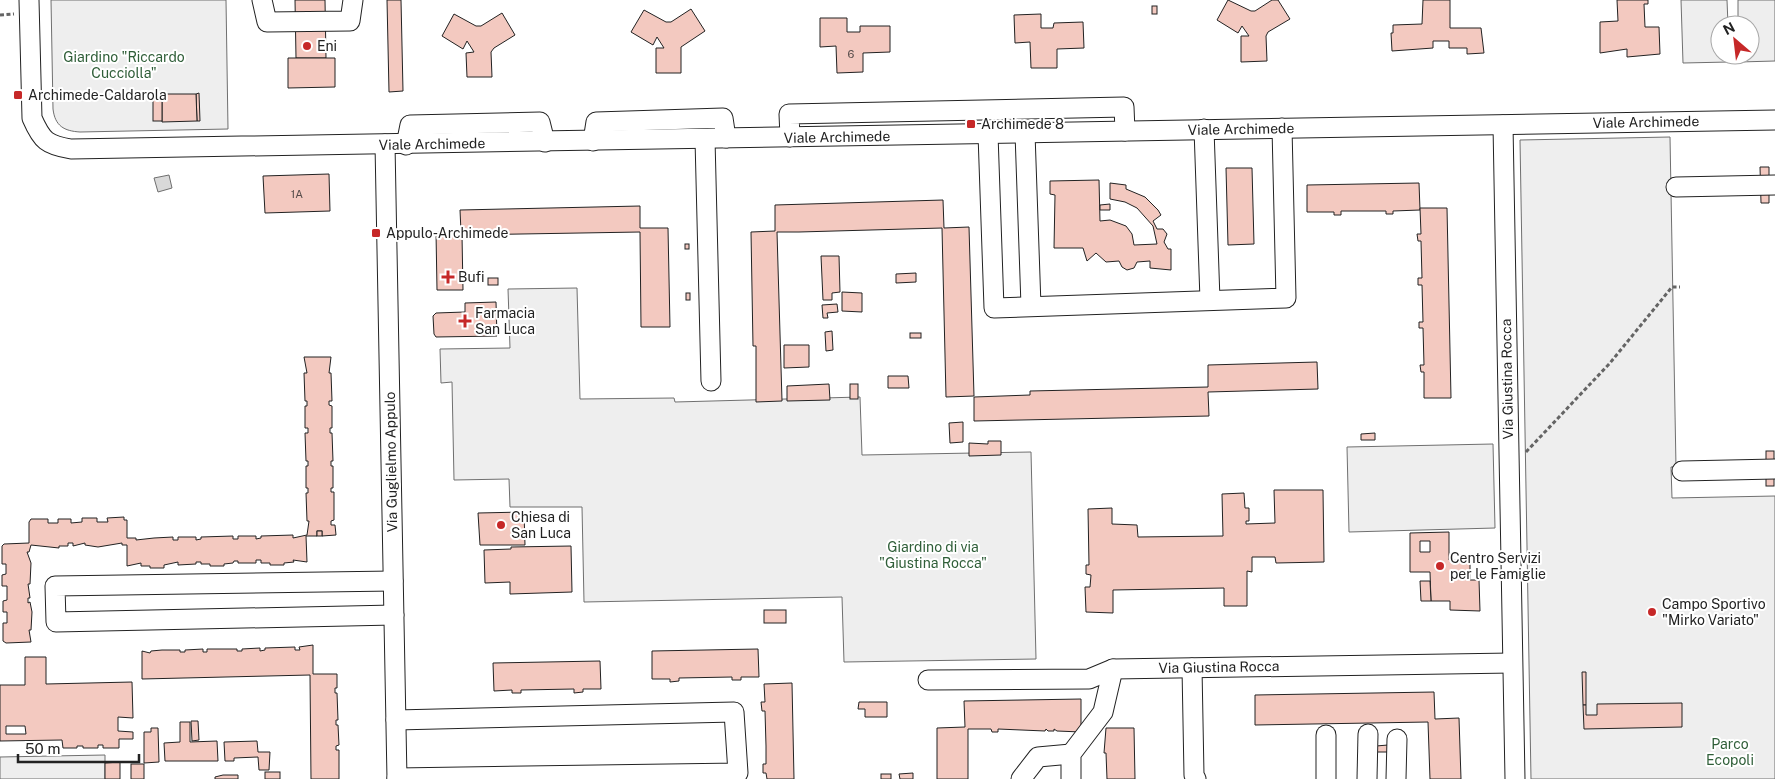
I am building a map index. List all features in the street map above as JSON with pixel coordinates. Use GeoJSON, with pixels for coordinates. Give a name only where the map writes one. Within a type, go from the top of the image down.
{"type":"FeatureCollection","features":[{"type":"Feature","properties":{"kind":"street","name":"Viale Archimede"},"geometry":{"type":"LineString","coordinates":[[29,0],[32,118],[39,134],[51,146],[71,149],[406,145],[1775,120]]}},
{"type":"Feature","properties":{"kind":"street"},"geometry":{"type":"LineString","coordinates":[[262,0],[267,22],[350,21],[353,0]]}},
{"type":"Feature","properties":{"kind":"street"},"geometry":{"type":"LineString","coordinates":[[790,137],[789,114],[1124,106],[1124,131]]}},
{"type":"Feature","properties":{"kind":"street"},"geometry":{"type":"LineString","coordinates":[[1030,306],[1031,133],[1037,108]]}},
{"type":"Feature","properties":{"kind":"street"},"geometry":{"type":"LineString","coordinates":[[843,112],[846,136]]}},
{"type":"Feature","properties":{"kind":"street"},"geometry":{"type":"LineString","coordinates":[[593,141],[596,122],[723,118],[726,138]]}},
{"type":"Feature","properties":{"kind":"street","name":"Via Giustina Rocca"},"geometry":{"type":"LineString","coordinates":[[1503,124],[1515,779]]}},
{"type":"Feature","properties":{"kind":"street"},"geometry":{"type":"LineString","coordinates":[[988,134],[994,308],[1286,298],[1282,128]]}},
{"type":"Feature","properties":{"kind":"street"},"geometry":{"type":"LineString","coordinates":[[1204,129],[1210,300]]}},
{"type":"Feature","properties":{"kind":"street"},"geometry":{"type":"LineString","coordinates":[[705,139],[711,381]]}},
{"type":"Feature","properties":{"kind":"street","name":"Via Guglielmo Appulo"},"geometry":{"type":"LineString","coordinates":[[385,144],[397,778]]}},
{"type":"Feature","properties":{"kind":"street"},"geometry":{"type":"LineString","coordinates":[[1676,187],[1775,185]]}},
{"type":"Feature","properties":{"kind":"street"},"geometry":{"type":"LineString","coordinates":[[1682,470],[1775,469]]}},
{"type":"Feature","properties":{"kind":"street"},"geometry":{"type":"LineString","coordinates":[[393,581],[55,586],[55,595],[56,622],[394,615]]}},
{"type":"Feature","properties":{"kind":"street","name":"Via Giustina Rocca"},"geometry":{"type":"LineString","coordinates":[[928,680],[1090,678],[1113,669],[1512,662]]}},
{"type":"Feature","properties":{"kind":"street"},"geometry":{"type":"LineString","coordinates":[[1192,668],[1194,775],[1196,779]]}},
{"type":"Feature","properties":{"kind":"street"},"geometry":{"type":"LineString","coordinates":[[1071,779],[1071,754],[1103,712],[1113,669]]}},
{"type":"Feature","properties":{"kind":"street"},"geometry":{"type":"LineString","coordinates":[[396,720],[734,712],[738,773],[397,778]]}},
{"type":"Feature","properties":{"kind":"street"},"geometry":{"type":"LineString","coordinates":[[1367,779],[1368,734]]}},
{"type":"Feature","properties":{"kind":"street"},"geometry":{"type":"LineString","coordinates":[[1326,735],[1326,779]]}},
{"type":"Feature","properties":{"kind":"street"},"geometry":{"type":"LineString","coordinates":[[1396,779],[1397,739]]}},
{"type":"Feature","properties":{"kind":"street"},"geometry":{"type":"LineString","coordinates":[[1021,779],[1038,757],[1071,754]]}},
{"type":"Feature","properties":{"kind":"path"},"geometry":{"type":"LineString","coordinates":[[1508,455],[1527,452],[1610,363],[1672,287],[1680,287]]}},
{"type":"Feature","properties":{"kind":"green space","name":"Giardino \"Riccardo Cucciolla\""},"geometry":{"type":"Polygon","coordinates":[[[51,0],[226,0],[228,129],[80,132],[65,129],[56,120],[53,109],[51,0]]]}},
{"type":"Feature","properties":{"kind":"green space"},"geometry":{"type":"Polygon","coordinates":[[[1681,0],[1727,0],[1728,15],[1710,15],[1710,62],[1683,63],[1681,0]]]}},
{"type":"Feature","properties":{"kind":"green space"},"geometry":{"type":"Polygon","coordinates":[[[1738,0],[1775,0],[1775,61],[1760,61],[1760,15],[1738,15],[1738,0]]]}},
{"type":"Feature","properties":{"kind":"green space","name":"Parco Ecopoli"},"geometry":{"type":"Polygon","coordinates":[[[1670,137],[1676,467],[1671,467],[1672,498],[1775,496],[1775,779],[1531,779],[1520,140],[1670,137]]]}},
{"type":"Feature","properties":{"kind":"green space","name":"Giardino di via \"Giustina Rocca\""},"geometry":{"type":"Polygon","coordinates":[[[577,288],[580,399],[674,398],[675,402],[860,397],[862,455],[1031,452],[1036,659],[844,662],[842,597],[584,602],[582,507],[510,507],[509,479],[454,480],[452,382],[441,383],[440,349],[510,348],[508,289],[577,288]]]}},
{"type":"Feature","properties":{"kind":"green space"},"geometry":{"type":"Polygon","coordinates":[[[1493,444],[1495,528],[1349,532],[1347,447],[1493,444]]]}},
{"type":"Feature","properties":{"kind":"green space"},"geometry":{"type":"Polygon","coordinates":[[[105,755],[105,779],[0,779],[0,757],[105,755]]]}},
{"type":"Feature","properties":{"kind":"shaded area"},"geometry":{"type":"Polygon","coordinates":[[[169,175],[172,188],[158,192],[154,178],[169,175]]]}},
{"type":"Feature","properties":{"kind":"building"},"geometry":{"type":"Polygon","coordinates":[[[295,0],[325,0],[326,58],[296,58],[295,0]]]}},
{"type":"Feature","properties":{"kind":"building"},"geometry":{"type":"Polygon","coordinates":[[[387,0],[401,0],[403,91],[389,92],[387,0]]]}},
{"type":"Feature","properties":{"kind":"building"},"geometry":{"type":"Polygon","coordinates":[[[1228,0],[1251,11],[1255,11],[1272,0],[1278,0],[1290,19],[1268,32],[1266,36],[1267,61],[1241,62],[1241,36],[1249,36],[1242,26],[1238,33],[1217,20],[1228,0]]]}},
{"type":"Feature","properties":{"kind":"building"},"geometry":{"type":"Polygon","coordinates":[[[1423,0],[1450,0],[1450,28],[1481,28],[1484,53],[1467,54],[1467,48],[1449,48],[1449,41],[1433,41],[1433,48],[1392,51],[1391,33],[1393,33],[1393,25],[1422,24],[1423,0]]]}},
{"type":"Feature","properties":{"kind":"building"},"geometry":{"type":"Polygon","coordinates":[[[1617,0],[1648,0],[1648,4],[1644,4],[1645,27],[1659,27],[1660,54],[1627,57],[1627,49],[1600,53],[1600,22],[1618,21],[1617,0]]]}},
{"type":"Feature","properties":{"kind":"building"},"geometry":{"type":"Polygon","coordinates":[[[1152,6],[1157,6],[1157,14],[1152,14],[1152,6]]]}},
{"type":"Feature","properties":{"kind":"building"},"geometry":{"type":"Polygon","coordinates":[[[691,9],[705,31],[681,47],[681,73],[656,73],[656,48],[664,48],[657,37],[653,45],[631,32],[644,10],[666,22],[671,22],[691,9]]]}},
{"type":"Feature","properties":{"kind":"building"},"geometry":{"type":"Polygon","coordinates":[[[502,13],[515,35],[494,48],[491,52],[492,77],[467,77],[466,53],[474,52],[467,41],[463,49],[442,36],[454,14],[476,26],[481,26],[502,13]]]}},
{"type":"Feature","properties":{"kind":"building"},"geometry":{"type":"Polygon","coordinates":[[[1041,14],[1041,28],[1053,28],[1054,23],[1083,22],[1084,48],[1057,49],[1057,68],[1031,68],[1030,42],[1015,43],[1014,15],[1041,14]]]}},
{"type":"Feature","properties":{"kind":"building"},"geometry":{"type":"Polygon","coordinates":[[[820,18],[847,18],[847,32],[860,32],[860,26],[890,26],[890,52],[863,53],[863,72],[837,73],[836,46],[820,47],[820,18]]]}},
{"type":"Feature","properties":{"kind":"building"},"geometry":{"type":"Polygon","coordinates":[[[288,58],[335,58],[335,87],[288,88],[288,58]]]}},
{"type":"Feature","properties":{"kind":"building"},"geometry":{"type":"Polygon","coordinates":[[[199,93],[200,121],[197,121],[196,94],[199,93]]]}},
{"type":"Feature","properties":{"kind":"building"},"geometry":{"type":"Polygon","coordinates":[[[162,94],[196,94],[197,121],[162,122],[162,94]]]}},
{"type":"Feature","properties":{"kind":"building"},"geometry":{"type":"Polygon","coordinates":[[[153,95],[162,95],[162,121],[153,121],[153,95]]]}},
{"type":"Feature","properties":{"kind":"building"},"geometry":{"type":"Polygon","coordinates":[[[1760,167],[1769,167],[1769,203],[1761,203],[1760,167]]]}},
{"type":"Feature","properties":{"kind":"building"},"geometry":{"type":"Polygon","coordinates":[[[1226,168],[1252,168],[1254,244],[1228,245],[1226,168]]]}},
{"type":"Feature","properties":{"kind":"building"},"geometry":{"type":"Polygon","coordinates":[[[329,174],[330,211],[265,213],[263,176],[329,174]]]}},
{"type":"Feature","properties":{"kind":"building"},"geometry":{"type":"Polygon","coordinates":[[[1099,180],[1100,221],[1110,220],[1126,226],[1132,234],[1134,245],[1157,244],[1153,226],[1137,208],[1125,202],[1110,199],[1110,183],[1126,185],[1126,189],[1145,197],[1158,210],[1161,215],[1153,221],[1157,229],[1163,229],[1167,234],[1164,242],[1168,249],[1171,249],[1171,270],[1150,268],[1150,261],[1137,262],[1134,268],[1127,270],[1122,267],[1119,261],[1106,262],[1096,253],[1087,261],[1083,248],[1054,248],[1055,195],[1050,194],[1050,181],[1099,180]]]}},
{"type":"Feature","properties":{"kind":"building"},"geometry":{"type":"Polygon","coordinates":[[[1419,183],[1420,210],[1393,211],[1393,214],[1386,214],[1386,211],[1341,211],[1341,215],[1334,215],[1334,212],[1307,212],[1307,185],[1419,183]]]}},
{"type":"Feature","properties":{"kind":"building"},"geometry":{"type":"Polygon","coordinates":[[[943,200],[944,228],[969,227],[974,396],[946,397],[942,228],[777,232],[782,401],[756,402],[756,346],[753,346],[751,232],[775,231],[775,205],[943,200]]]}},
{"type":"Feature","properties":{"kind":"building"},"geometry":{"type":"Polygon","coordinates":[[[1110,204],[1110,210],[1100,210],[1100,205],[1110,204]]]}},
{"type":"Feature","properties":{"kind":"building"},"geometry":{"type":"Polygon","coordinates":[[[640,206],[640,228],[668,228],[670,327],[641,327],[640,232],[462,235],[463,290],[437,290],[436,232],[461,232],[460,210],[640,206]]]}},
{"type":"Feature","properties":{"kind":"building"},"geometry":{"type":"Polygon","coordinates":[[[1420,208],[1447,208],[1451,398],[1424,398],[1424,372],[1421,372],[1420,365],[1424,365],[1423,328],[1419,328],[1419,322],[1423,322],[1422,285],[1418,285],[1418,278],[1422,278],[1421,241],[1418,241],[1417,234],[1421,234],[1420,208]]]}},
{"type":"Feature","properties":{"kind":"building"},"geometry":{"type":"Polygon","coordinates":[[[685,244],[689,244],[689,249],[685,249],[685,244]]]}},
{"type":"Feature","properties":{"kind":"building"},"geometry":{"type":"Polygon","coordinates":[[[821,256],[839,256],[840,292],[832,293],[832,300],[823,300],[821,256]]]}},
{"type":"Feature","properties":{"kind":"building"},"geometry":{"type":"Polygon","coordinates":[[[916,273],[916,282],[896,283],[896,274],[916,273]]]}},
{"type":"Feature","properties":{"kind":"building"},"geometry":{"type":"Polygon","coordinates":[[[488,278],[498,278],[498,285],[488,285],[488,278]]]}},
{"type":"Feature","properties":{"kind":"building"},"geometry":{"type":"Polygon","coordinates":[[[842,292],[862,293],[862,312],[842,311],[842,292]]]}},
{"type":"Feature","properties":{"kind":"building"},"geometry":{"type":"Polygon","coordinates":[[[686,293],[690,293],[690,300],[686,300],[686,293]]]}},
{"type":"Feature","properties":{"kind":"building","name":"Farmacia San Luca"},"geometry":{"type":"Polygon","coordinates":[[[496,302],[497,336],[436,337],[434,334],[433,316],[436,313],[465,312],[465,303],[496,302]]]}},
{"type":"Feature","properties":{"kind":"building"},"geometry":{"type":"Polygon","coordinates":[[[837,304],[838,312],[827,313],[828,318],[823,318],[822,305],[837,304]]]}},
{"type":"Feature","properties":{"kind":"building"},"geometry":{"type":"Polygon","coordinates":[[[832,331],[833,350],[826,351],[825,332],[832,331]]]}},
{"type":"Feature","properties":{"kind":"building"},"geometry":{"type":"Polygon","coordinates":[[[910,333],[921,333],[921,338],[910,338],[910,333]]]}},
{"type":"Feature","properties":{"kind":"building"},"geometry":{"type":"Polygon","coordinates":[[[784,345],[809,345],[809,367],[784,368],[784,345]]]}},
{"type":"Feature","properties":{"kind":"building"},"geometry":{"type":"Polygon","coordinates":[[[304,357],[331,357],[329,373],[331,373],[332,401],[329,401],[329,405],[332,406],[332,428],[330,428],[330,433],[332,433],[333,461],[331,461],[331,466],[333,466],[333,488],[331,488],[331,492],[334,492],[334,520],[331,521],[331,525],[335,525],[336,535],[322,536],[322,531],[317,531],[317,536],[306,536],[307,562],[293,560],[294,562],[284,563],[284,565],[270,565],[270,563],[261,563],[261,560],[256,560],[256,563],[238,563],[238,561],[234,561],[233,563],[224,564],[224,566],[210,566],[210,564],[201,564],[201,562],[178,565],[178,562],[164,565],[164,568],[150,568],[150,566],[141,566],[141,563],[127,566],[127,545],[122,545],[122,543],[98,547],[85,545],[85,543],[73,546],[73,543],[68,543],[68,546],[59,546],[59,548],[31,545],[29,552],[27,552],[31,563],[30,584],[28,584],[30,598],[28,598],[28,603],[30,602],[32,612],[31,630],[29,630],[31,642],[6,643],[3,641],[3,623],[7,623],[7,612],[3,612],[3,601],[7,600],[7,586],[2,586],[2,575],[6,574],[6,564],[2,564],[2,546],[4,544],[29,543],[29,522],[31,519],[48,519],[48,523],[58,523],[58,519],[71,519],[71,523],[82,522],[82,518],[97,518],[97,522],[108,522],[107,518],[124,517],[124,520],[127,520],[127,538],[136,538],[136,540],[173,537],[173,540],[178,540],[178,537],[196,537],[196,540],[201,539],[201,537],[233,536],[233,539],[238,539],[238,536],[256,536],[256,539],[261,538],[261,536],[293,535],[293,538],[307,535],[309,521],[307,521],[306,493],[308,493],[308,488],[306,488],[306,466],[308,466],[308,461],[306,461],[305,433],[308,433],[308,428],[305,428],[305,406],[307,406],[307,401],[305,401],[304,373],[307,373],[304,357]]]}},
{"type":"Feature","properties":{"kind":"building"},"geometry":{"type":"Polygon","coordinates":[[[1317,362],[1318,389],[1208,392],[1209,416],[974,421],[974,397],[1030,395],[1030,391],[1208,387],[1208,365],[1317,362]]]}},
{"type":"Feature","properties":{"kind":"building"},"geometry":{"type":"Polygon","coordinates":[[[888,376],[908,376],[909,388],[888,388],[888,376]]]}},
{"type":"Feature","properties":{"kind":"building"},"geometry":{"type":"Polygon","coordinates":[[[829,384],[830,400],[787,401],[787,386],[829,384]]]}},
{"type":"Feature","properties":{"kind":"building"},"geometry":{"type":"Polygon","coordinates":[[[850,384],[858,384],[858,399],[850,399],[850,384]]]}},
{"type":"Feature","properties":{"kind":"building"},"geometry":{"type":"Polygon","coordinates":[[[963,422],[963,442],[950,443],[949,423],[963,422]]]}},
{"type":"Feature","properties":{"kind":"building"},"geometry":{"type":"Polygon","coordinates":[[[1375,433],[1375,440],[1361,440],[1361,434],[1375,433]]]}},
{"type":"Feature","properties":{"kind":"building"},"geometry":{"type":"Polygon","coordinates":[[[988,441],[1001,441],[1001,455],[969,456],[969,443],[988,444],[988,441]]]}},
{"type":"Feature","properties":{"kind":"building"},"geometry":{"type":"Polygon","coordinates":[[[1766,451],[1774,451],[1774,486],[1766,486],[1766,451]]]}},
{"type":"Feature","properties":{"kind":"building"},"geometry":{"type":"Polygon","coordinates":[[[1274,490],[1323,490],[1324,562],[1276,563],[1275,557],[1252,557],[1252,572],[1247,571],[1247,606],[1224,606],[1224,588],[1113,590],[1113,613],[1086,612],[1085,587],[1090,587],[1091,575],[1086,574],[1086,565],[1089,565],[1088,509],[1112,508],[1112,524],[1137,525],[1138,537],[1223,536],[1222,494],[1244,493],[1245,508],[1249,508],[1249,521],[1246,521],[1246,524],[1275,523],[1274,490]]]}},
{"type":"Feature","properties":{"kind":"building","name":"Chiesa di San Luca"},"geometry":{"type":"Polygon","coordinates":[[[524,512],[525,545],[480,545],[478,513],[524,512]]]}},
{"type":"Feature","properties":{"kind":"building"},"geometry":{"type":"Polygon","coordinates":[[[317,531],[322,531],[322,536],[317,536],[317,531]]]}},
{"type":"Feature","properties":{"kind":"building","name":"Centro Servizi per le Famiglie"},"geometry":{"type":"Polygon","coordinates":[[[1449,532],[1449,560],[1470,561],[1470,580],[1479,580],[1480,611],[1450,610],[1450,601],[1431,601],[1430,572],[1410,572],[1410,533],[1449,532]],[[1420,541],[1420,552],[1430,552],[1430,541],[1420,541]]]}},
{"type":"Feature","properties":{"kind":"building"},"geometry":{"type":"Polygon","coordinates":[[[571,546],[572,592],[510,594],[510,582],[485,583],[484,550],[511,549],[511,547],[571,546]]]}},
{"type":"Feature","properties":{"kind":"building"},"geometry":{"type":"Polygon","coordinates":[[[1420,581],[1430,581],[1431,601],[1421,601],[1420,581]]]}},
{"type":"Feature","properties":{"kind":"building"},"geometry":{"type":"Polygon","coordinates":[[[764,610],[786,610],[786,623],[764,623],[764,610]]]}},
{"type":"Feature","properties":{"kind":"building"},"geometry":{"type":"Polygon","coordinates":[[[313,645],[313,674],[337,674],[335,693],[337,693],[338,720],[336,720],[336,725],[338,725],[339,745],[336,746],[336,750],[339,750],[339,779],[311,779],[310,675],[142,679],[142,651],[150,653],[151,651],[180,650],[180,652],[185,652],[185,650],[203,649],[203,652],[207,652],[207,649],[237,649],[237,651],[242,651],[242,649],[260,648],[260,651],[265,650],[265,648],[295,647],[295,650],[300,650],[299,647],[313,645]]]}},
{"type":"Feature","properties":{"kind":"building"},"geometry":{"type":"Polygon","coordinates":[[[758,649],[759,677],[741,677],[741,680],[732,680],[732,677],[679,678],[679,681],[670,682],[670,679],[652,679],[652,651],[758,649]]]}},
{"type":"Feature","properties":{"kind":"building"},"geometry":{"type":"Polygon","coordinates":[[[25,657],[46,657],[46,684],[132,682],[133,718],[118,717],[118,731],[133,732],[133,739],[119,739],[119,748],[103,748],[103,745],[98,745],[98,748],[77,746],[77,748],[63,748],[62,740],[0,741],[0,685],[25,685],[25,657]],[[6,726],[6,734],[26,734],[25,726],[6,726]]]}},
{"type":"Feature","properties":{"kind":"building"},"geometry":{"type":"Polygon","coordinates":[[[600,661],[601,689],[583,689],[583,692],[574,693],[574,689],[521,690],[521,693],[512,693],[512,690],[494,691],[493,663],[600,661]]]}},
{"type":"Feature","properties":{"kind":"building"},"geometry":{"type":"Polygon","coordinates":[[[1582,672],[1586,672],[1586,705],[1583,705],[1582,672]]]}},
{"type":"Feature","properties":{"kind":"building"},"geometry":{"type":"Polygon","coordinates":[[[792,683],[794,779],[767,779],[766,773],[763,773],[763,764],[766,764],[765,711],[762,711],[761,702],[765,702],[764,684],[792,683]]]}},
{"type":"Feature","properties":{"kind":"building"},"geometry":{"type":"Polygon","coordinates":[[[1434,692],[1435,719],[1459,718],[1461,779],[1430,779],[1428,722],[1255,725],[1255,695],[1434,692]]]}},
{"type":"Feature","properties":{"kind":"building"},"geometry":{"type":"Polygon","coordinates":[[[1081,699],[1081,732],[1057,731],[1054,729],[1054,731],[1046,729],[1045,731],[998,729],[998,732],[992,732],[991,729],[968,729],[968,779],[937,779],[937,728],[965,727],[964,701],[1081,699]]]}},
{"type":"Feature","properties":{"kind":"building"},"geometry":{"type":"Polygon","coordinates":[[[859,702],[887,702],[887,717],[865,717],[865,709],[858,709],[859,702]]]}},
{"type":"Feature","properties":{"kind":"building"},"geometry":{"type":"Polygon","coordinates":[[[1682,703],[1682,727],[1584,729],[1583,705],[1586,705],[1586,715],[1597,715],[1597,704],[1682,703]]]}},
{"type":"Feature","properties":{"kind":"building"},"geometry":{"type":"Polygon","coordinates":[[[191,721],[198,721],[199,740],[192,741],[191,721]]]}},
{"type":"Feature","properties":{"kind":"building"},"geometry":{"type":"Polygon","coordinates":[[[180,722],[190,722],[190,742],[217,741],[218,761],[165,761],[164,743],[180,742],[180,722]]]}},
{"type":"Feature","properties":{"kind":"building"},"geometry":{"type":"Polygon","coordinates":[[[151,728],[158,728],[159,762],[144,763],[144,732],[151,732],[151,728]]]}},
{"type":"Feature","properties":{"kind":"building"},"geometry":{"type":"Polygon","coordinates":[[[1106,728],[1134,728],[1135,779],[1107,779],[1106,753],[1104,753],[1106,728]]]}},
{"type":"Feature","properties":{"kind":"building"},"geometry":{"type":"Polygon","coordinates":[[[257,741],[258,752],[270,752],[269,770],[259,770],[258,757],[234,758],[234,761],[225,761],[224,742],[257,741]]]}},
{"type":"Feature","properties":{"kind":"building"},"geometry":{"type":"Polygon","coordinates":[[[1388,745],[1388,752],[1376,752],[1376,746],[1388,745]]]}},
{"type":"Feature","properties":{"kind":"building"},"geometry":{"type":"Polygon","coordinates":[[[120,762],[120,779],[105,779],[105,763],[120,762]]]}},
{"type":"Feature","properties":{"kind":"building"},"geometry":{"type":"Polygon","coordinates":[[[131,764],[144,764],[144,779],[131,779],[131,764]]]}},
{"type":"Feature","properties":{"kind":"building"},"geometry":{"type":"Polygon","coordinates":[[[265,772],[280,772],[280,779],[265,779],[265,772]]]}},
{"type":"Feature","properties":{"kind":"building"},"geometry":{"type":"Polygon","coordinates":[[[913,773],[913,779],[900,779],[899,774],[913,773]]]}},
{"type":"Feature","properties":{"kind":"building"},"geometry":{"type":"Polygon","coordinates":[[[881,774],[891,774],[891,779],[881,779],[881,774]]]}},
{"type":"Feature","properties":{"kind":"building"},"geometry":{"type":"Polygon","coordinates":[[[238,775],[238,779],[215,779],[215,777],[238,775]]]}},
{"type":"Feature","properties":{"kind":"place","name":"Eni"},"geometry":{"type":"Point","coordinates":[307,46]}},
{"type":"Feature","properties":{"kind":"place","name":"Archimede-Caldarola"},"geometry":{"type":"Point","coordinates":[18,95]}},
{"type":"Feature","properties":{"kind":"place","name":"Archimede 8"},"geometry":{"type":"Point","coordinates":[971,124]}},
{"type":"Feature","properties":{"kind":"place","name":"Appulo-Archimede"},"geometry":{"type":"Point","coordinates":[376,233]}},
{"type":"Feature","properties":{"kind":"place","name":"Bufi"},"geometry":{"type":"Point","coordinates":[448,277]}},
{"type":"Feature","properties":{"kind":"place","name":"Farmacia San Luca"},"geometry":{"type":"Point","coordinates":[465,321]}},
{"type":"Feature","properties":{"kind":"place","name":"Chiesa di San Luca"},"geometry":{"type":"Point","coordinates":[501,525]}},
{"type":"Feature","properties":{"kind":"place","name":"Centro Servizi per le Famiglie"},"geometry":{"type":"Point","coordinates":[1440,566]}},
{"type":"Feature","properties":{"kind":"place","name":"Campo Sportivo \"Mirko Variato\""},"geometry":{"type":"Point","coordinates":[1652,612]}}]}
